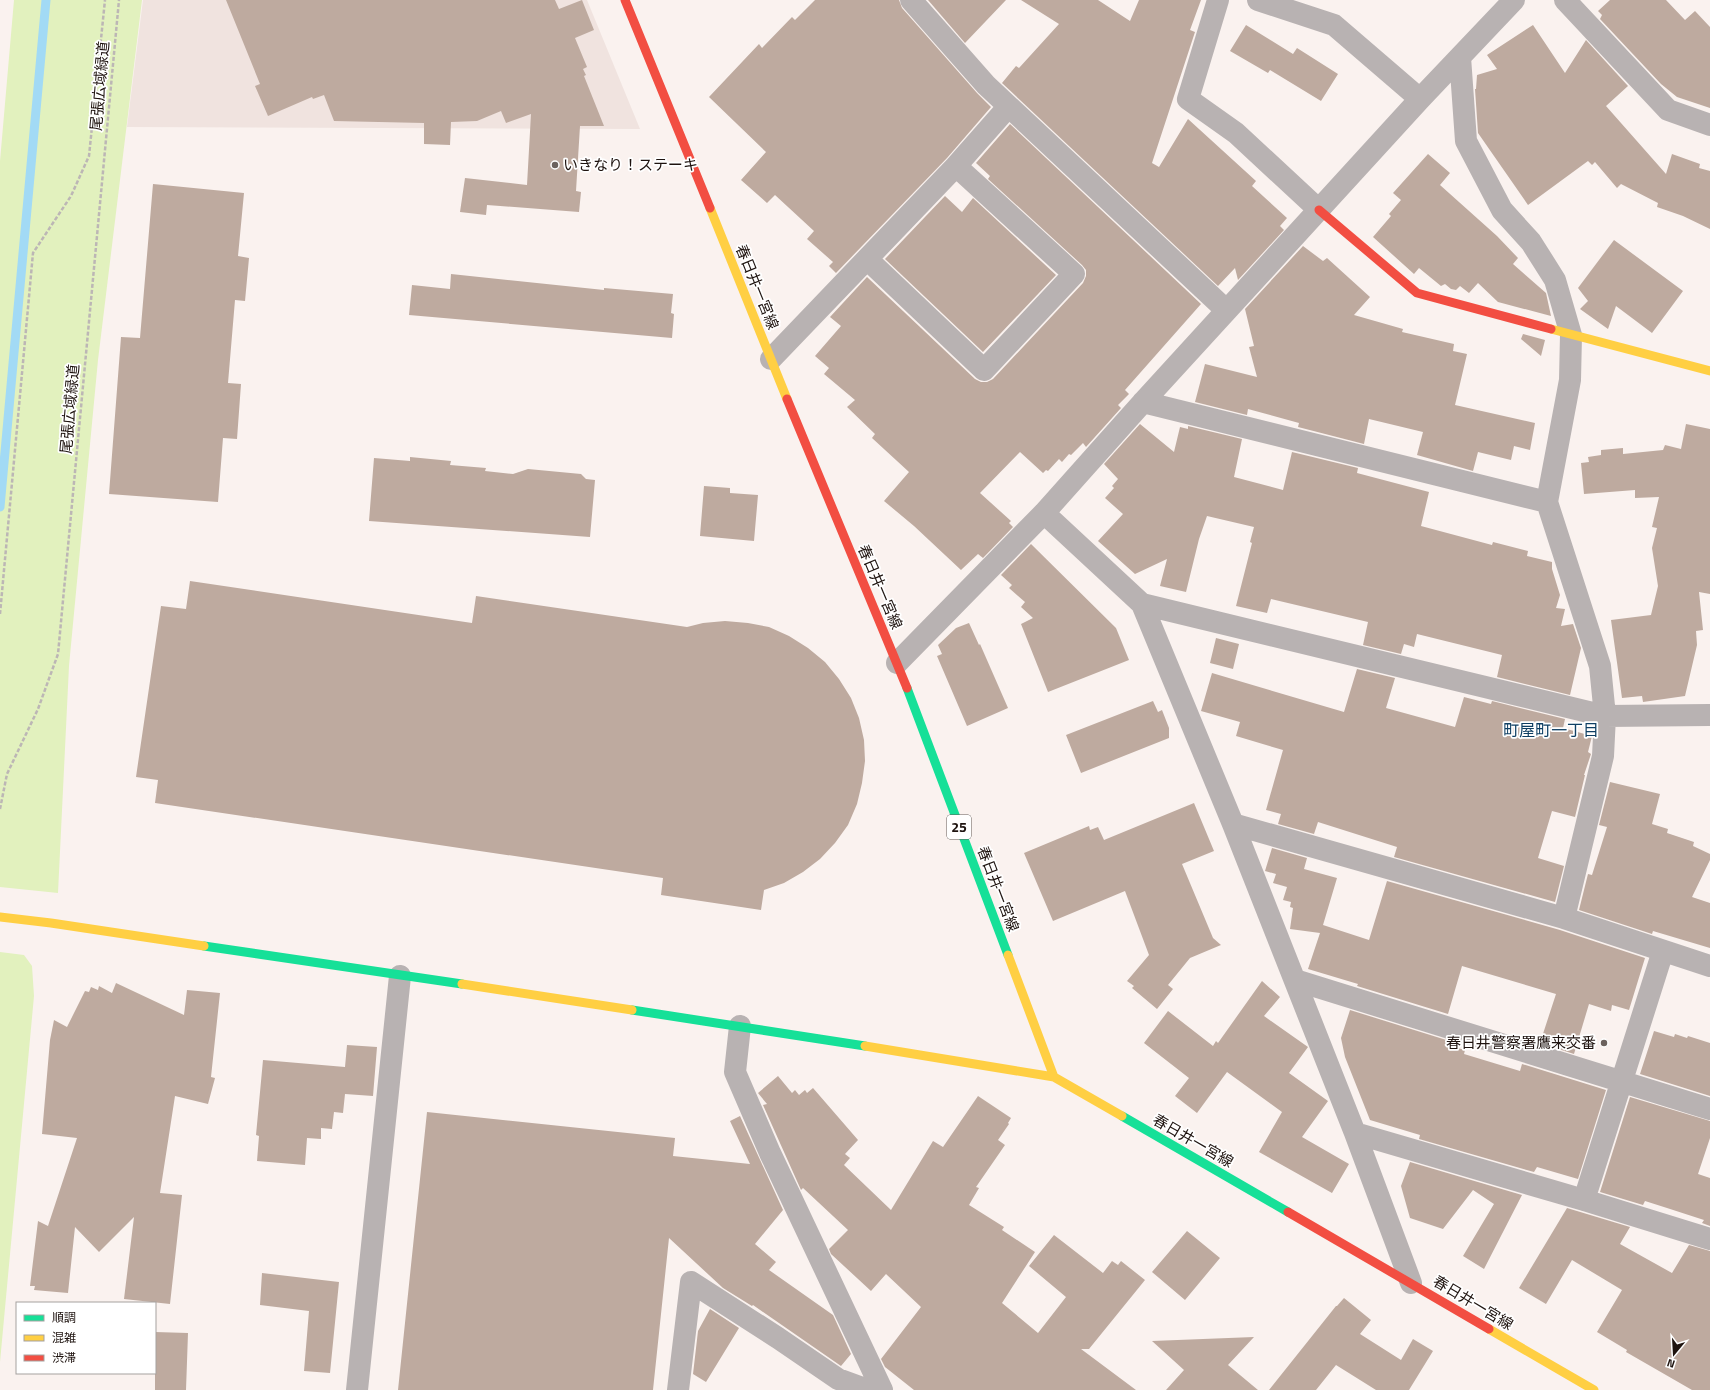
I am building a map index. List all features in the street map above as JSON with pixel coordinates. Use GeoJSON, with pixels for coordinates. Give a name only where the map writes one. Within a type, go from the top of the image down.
{"type":"FeatureCollection","features":[{"type":"Feature","properties":{"kind":"main road","name":"春日井一宮線"},"geometry":{"type":"LineString","coordinates":[[624,0],[770,359],[897,663],[1054,1077],[1594,1390]]}},
{"type":"Feature","properties":{"kind":"main road"},"geometry":{"type":"LineString","coordinates":[[1319,210],[1417,293],[1710,371]]}},
{"type":"Feature","properties":{"kind":"main road"},"geometry":{"type":"LineString","coordinates":[[0,917],[58,924],[740,1026],[1054,1077]]}},
{"type":"Feature","properties":{"kind":"street"},"geometry":{"type":"LineString","coordinates":[[911,0],[986,85],[1008,107],[1226,310]]}},
{"type":"Feature","properties":{"kind":"street"},"geometry":{"type":"LineString","coordinates":[[1218,0],[1188,99],[1236,133],[1319,210]]}},
{"type":"Feature","properties":{"kind":"street"},"geometry":{"type":"LineString","coordinates":[[1258,0],[1334,25],[1420,99]]}},
{"type":"Feature","properties":{"kind":"street"},"geometry":{"type":"LineString","coordinates":[[897,663],[1044,513],[1226,310],[1420,99],[1514,0]]}},
{"type":"Feature","properties":{"kind":"street"},"geometry":{"type":"LineString","coordinates":[[1565,0],[1668,110],[1710,125]]}},
{"type":"Feature","properties":{"kind":"street"},"geometry":{"type":"LineString","coordinates":[[1460,57],[1466,141],[1502,210],[1531,242],[1555,280],[1571,335],[1570,380],[1547,502],[1600,666],[1605,716],[1603,756],[1564,918]]}},
{"type":"Feature","properties":{"kind":"street"},"geometry":{"type":"LineString","coordinates":[[770,359],[956,166],[1008,107]]}},
{"type":"Feature","properties":{"kind":"street"},"geometry":{"type":"LineString","coordinates":[[866,259],[984,370],[1074,274],[956,166]]}},
{"type":"Feature","properties":{"kind":"street"},"geometry":{"type":"LineString","coordinates":[[1143,402],[1547,502]]}},
{"type":"Feature","properties":{"kind":"street"},"geometry":{"type":"LineString","coordinates":[[1044,513],[1142,604],[1233,824],[1295,980],[1355,1133],[1411,1283]]}},
{"type":"Feature","properties":{"kind":"street"},"geometry":{"type":"LineString","coordinates":[[1142,604],[1605,716],[1710,715]]}},
{"type":"Feature","properties":{"kind":"street"},"geometry":{"type":"LineString","coordinates":[[1233,824],[1564,918],[1710,966]]}},
{"type":"Feature","properties":{"kind":"street"},"geometry":{"type":"LineString","coordinates":[[1584,1200],[1663,951]]}},
{"type":"Feature","properties":{"kind":"street"},"geometry":{"type":"LineString","coordinates":[[357,1390],[400,976]]}},
{"type":"Feature","properties":{"kind":"street"},"geometry":{"type":"LineString","coordinates":[[1295,980],[1710,1109]]}},
{"type":"Feature","properties":{"kind":"street"},"geometry":{"type":"LineString","coordinates":[[740,1026],[735,1072],[770,1153],[882,1390]]}},
{"type":"Feature","properties":{"kind":"street"},"geometry":{"type":"LineString","coordinates":[[1355,1133],[1584,1200],[1710,1239]]}},
{"type":"Feature","properties":{"kind":"street"},"geometry":{"type":"LineString","coordinates":[[678,1390],[691,1282],[838,1379],[868,1390]]}},
{"type":"Feature","properties":{"kind":"path","name":"尾張広域緑道"},"geometry":{"type":"LineString","coordinates":[[0,614],[33,253],[72,196],[89,156],[105,0]]}},
{"type":"Feature","properties":{"kind":"path","name":"尾張広域緑道"},"geometry":{"type":"LineString","coordinates":[[0,809],[6,774],[38,709],[58,654],[119,0]]}},
{"type":"Feature","properties":{"kind":"shaded area"},"geometry":{"type":"Polygon","coordinates":[[[143,0],[587,0],[640,129],[127,127],[143,0]]]}},
{"type":"Feature","properties":{"kind":"green space"},"geometry":{"type":"Polygon","coordinates":[[[14,0],[142,0],[98,360],[69,666],[58,893],[0,887],[0,161],[14,0]]]}},
{"type":"Feature","properties":{"kind":"green space"},"geometry":{"type":"Polygon","coordinates":[[[0,952],[24,955],[32,966],[34,996],[0,1362],[0,952]]]}},
{"type":"Feature","properties":{"kind":"building"},"geometry":{"type":"Polygon","coordinates":[[[226,0],[555,0],[559,9],[582,0],[594,30],[575,38],[587,67],[583,69],[586,75],[584,76],[604,126],[580,126],[576,191],[581,192],[579,212],[487,205],[486,215],[460,212],[465,178],[527,185],[531,114],[506,123],[501,111],[477,121],[451,122],[450,145],[424,144],[424,123],[334,121],[324,95],[313,99],[312,97],[268,116],[255,86],[260,84],[226,0]]]}},
{"type":"Feature","properties":{"kind":"building"},"geometry":{"type":"Polygon","coordinates":[[[815,0],[899,0],[902,8],[991,107],[947,158],[836,273],[829,266],[833,262],[807,239],[814,231],[775,195],[767,203],[741,180],[766,152],[709,97],[759,44],[762,48],[792,17],[795,20],[815,0]]]}},
{"type":"Feature","properties":{"kind":"building"},"geometry":{"type":"Polygon","coordinates":[[[928,0],[1006,0],[965,43],[928,0]]]}},
{"type":"Feature","properties":{"kind":"building"},"geometry":{"type":"Polygon","coordinates":[[[1021,0],[1098,0],[1130,21],[1139,0],[1201,0],[1190,30],[1195,32],[1152,163],[1159,167],[1188,119],[1256,181],[1252,186],[1287,218],[1280,226],[1284,230],[1238,280],[1235,268],[1218,286],[1002,83],[1016,66],[1019,68],[1059,24],[1021,0]]]}},
{"type":"Feature","properties":{"kind":"building"},"geometry":{"type":"Polygon","coordinates":[[[1610,0],[1666,0],[1685,20],[1695,11],[1710,27],[1710,108],[1677,97],[1661,84],[1600,19],[1602,15],[1598,11],[1610,0]]]}},
{"type":"Feature","properties":{"kind":"building"},"geometry":{"type":"Polygon","coordinates":[[[1246,25],[1293,54],[1297,48],[1338,74],[1321,101],[1270,70],[1268,73],[1230,51],[1246,25]]]}},
{"type":"Feature","properties":{"kind":"building"},"geometry":{"type":"Polygon","coordinates":[[[1533,25],[1565,73],[1586,40],[1628,86],[1606,106],[1666,174],[1672,154],[1700,164],[1699,168],[1710,171],[1710,229],[1683,216],[1657,207],[1658,203],[1621,184],[1617,188],[1595,162],[1592,165],[1588,161],[1528,205],[1478,133],[1475,89],[1477,75],[1497,69],[1487,55],[1533,25]]]}},
{"type":"Feature","properties":{"kind":"building"},"geometry":{"type":"Polygon","coordinates":[[[1010,124],[1201,304],[1125,390],[1129,394],[1118,405],[1121,408],[1086,447],[1083,443],[1071,455],[1069,454],[1062,462],[1059,459],[1048,471],[1046,470],[1043,473],[1020,452],[980,493],[1011,521],[1009,523],[1013,527],[983,558],[978,554],[961,570],[914,526],[884,501],[909,472],[872,438],[875,434],[847,407],[855,400],[824,374],[829,368],[815,356],[841,326],[830,317],[867,277],[975,379],[981,382],[987,382],[993,379],[1083,283],[1086,276],[1086,270],[1082,265],[988,179],[990,176],[976,163],[1010,124]]]}},
{"type":"Feature","properties":{"kind":"building"},"geometry":{"type":"Polygon","coordinates":[[[1428,154],[1450,173],[1440,185],[1497,236],[1518,258],[1513,264],[1546,293],[1551,316],[1498,302],[1478,283],[1469,293],[1460,286],[1456,290],[1451,289],[1445,284],[1441,286],[1419,268],[1414,274],[1373,237],[1391,216],[1389,214],[1401,200],[1393,193],[1428,154]]]}},
{"type":"Feature","properties":{"kind":"building"},"geometry":{"type":"Polygon","coordinates":[[[153,184],[244,193],[238,256],[249,258],[245,301],[235,300],[228,383],[241,384],[237,439],[223,438],[218,502],[109,494],[121,337],[140,338],[153,184]]]}},
{"type":"Feature","properties":{"kind":"building"},"geometry":{"type":"Polygon","coordinates":[[[945,196],[962,212],[973,198],[1056,275],[983,352],[885,259],[945,196]]]}},
{"type":"Feature","properties":{"kind":"building"},"geometry":{"type":"Polygon","coordinates":[[[1614,240],[1683,291],[1652,333],[1616,306],[1608,329],[1580,309],[1588,301],[1578,288],[1614,240]]]}},
{"type":"Feature","properties":{"kind":"building"},"geometry":{"type":"Polygon","coordinates":[[[1303,246],[1323,261],[1327,258],[1370,297],[1354,315],[1403,329],[1402,332],[1454,344],[1453,351],[1467,354],[1455,405],[1535,423],[1530,450],[1514,446],[1511,460],[1478,452],[1473,471],[1417,455],[1423,432],[1369,419],[1364,444],[1298,427],[1299,423],[1248,409],[1247,415],[1195,402],[1205,364],[1257,377],[1249,347],[1254,346],[1245,309],[1303,246]]]}},
{"type":"Feature","properties":{"kind":"building"},"geometry":{"type":"Polygon","coordinates":[[[451,274],[604,290],[604,288],[673,294],[671,313],[674,314],[672,338],[409,315],[412,285],[450,289],[451,274]]]}},
{"type":"Feature","properties":{"kind":"building"},"geometry":{"type":"Polygon","coordinates":[[[1523,334],[1545,340],[1541,356],[1521,339],[1523,334]]]}},
{"type":"Feature","properties":{"kind":"building"},"geometry":{"type":"Polygon","coordinates":[[[1140,424],[1174,452],[1180,427],[1188,429],[1188,426],[1242,439],[1234,477],[1283,490],[1292,452],[1358,468],[1357,473],[1429,492],[1421,526],[1492,545],[1493,542],[1528,551],[1527,556],[1552,562],[1552,569],[1560,595],[1556,608],[1565,609],[1561,626],[1573,624],[1581,648],[1570,695],[1497,677],[1502,655],[1417,634],[1414,647],[1404,644],[1401,654],[1363,645],[1368,622],[1271,599],[1267,613],[1236,606],[1252,543],[1250,542],[1254,527],[1207,516],[1199,539],[1186,592],[1160,586],[1167,559],[1135,574],[1098,541],[1123,514],[1105,498],[1114,488],[1112,486],[1118,479],[1104,464],[1140,424]]]}},
{"type":"Feature","properties":{"kind":"building"},"geometry":{"type":"Polygon","coordinates":[[[1686,424],[1710,429],[1710,594],[1699,592],[1703,630],[1696,631],[1697,645],[1685,696],[1643,702],[1642,696],[1622,698],[1611,620],[1651,615],[1658,586],[1652,548],[1657,528],[1652,527],[1659,497],[1635,498],[1635,490],[1584,494],[1581,463],[1589,462],[1588,457],[1601,455],[1601,450],[1623,448],[1623,454],[1663,450],[1665,445],[1681,449],[1686,424]]]}},
{"type":"Feature","properties":{"kind":"building"},"geometry":{"type":"Polygon","coordinates":[[[410,457],[451,461],[450,465],[486,468],[485,471],[513,474],[528,469],[581,474],[586,479],[595,480],[590,537],[369,521],[374,458],[410,461],[410,457]]]}},
{"type":"Feature","properties":{"kind":"building"},"geometry":{"type":"Polygon","coordinates":[[[704,486],[730,488],[730,493],[758,495],[754,541],[700,536],[704,486]]]}},
{"type":"Feature","properties":{"kind":"building"},"geometry":{"type":"Polygon","coordinates":[[[1031,544],[1116,628],[1129,660],[1048,692],[1021,624],[1033,618],[1021,607],[1025,602],[1009,588],[1012,585],[1001,575],[1031,544]]]}},
{"type":"Feature","properties":{"kind":"building"},"geometry":{"type":"Polygon","coordinates":[[[190,581],[472,623],[476,596],[687,627],[703,623],[725,621],[769,627],[789,636],[808,648],[825,662],[839,679],[851,698],[859,718],[864,740],[865,761],[857,804],[848,825],[835,843],[820,859],[803,872],[784,883],[764,890],[761,910],[661,895],[663,878],[155,803],[158,780],[136,777],[161,606],[186,609],[190,581]]]}},
{"type":"Feature","properties":{"kind":"building"},"geometry":{"type":"Polygon","coordinates":[[[969,623],[979,645],[980,644],[1008,708],[967,726],[937,656],[942,654],[938,645],[956,628],[969,623]]]}},
{"type":"Feature","properties":{"kind":"building"},"geometry":{"type":"Polygon","coordinates":[[[1216,638],[1239,644],[1233,669],[1210,663],[1216,638]]]}},
{"type":"Feature","properties":{"kind":"building"},"geometry":{"type":"Polygon","coordinates":[[[1357,669],[1395,678],[1386,708],[1455,727],[1464,697],[1491,704],[1492,701],[1565,719],[1563,728],[1592,736],[1588,752],[1591,754],[1584,775],[1575,817],[1552,811],[1538,858],[1564,866],[1555,902],[1394,857],[1397,847],[1318,822],[1314,834],[1278,824],[1281,814],[1266,810],[1283,750],[1236,736],[1240,722],[1201,711],[1212,673],[1344,712],[1357,669]]]}},
{"type":"Feature","properties":{"kind":"building"},"geometry":{"type":"Polygon","coordinates":[[[1153,701],[1158,712],[1162,710],[1169,728],[1169,738],[1081,773],[1066,735],[1153,701]]]}},
{"type":"Feature","properties":{"kind":"building"},"geometry":{"type":"Polygon","coordinates":[[[1610,782],[1660,794],[1652,824],[1668,829],[1667,833],[1694,842],[1693,846],[1710,854],[1710,860],[1692,897],[1710,903],[1710,948],[1653,931],[1652,934],[1579,910],[1588,874],[1592,875],[1607,827],[1599,825],[1610,782]]]}},
{"type":"Feature","properties":{"kind":"building"},"geometry":{"type":"Polygon","coordinates":[[[1194,803],[1214,851],[1182,864],[1213,938],[1221,945],[1190,958],[1168,985],[1173,989],[1157,1009],[1132,988],[1134,986],[1127,981],[1149,955],[1125,891],[1053,921],[1024,853],[1089,826],[1090,830],[1098,827],[1104,840],[1194,803]]]}},
{"type":"Feature","properties":{"kind":"building"},"geometry":{"type":"Polygon","coordinates":[[[1272,848],[1307,858],[1304,869],[1337,878],[1323,925],[1369,940],[1387,881],[1560,930],[1645,958],[1629,1010],[1612,1005],[1611,1011],[1589,1004],[1574,1054],[1540,1043],[1556,994],[1462,966],[1448,1014],[1308,969],[1320,933],[1290,929],[1293,908],[1290,907],[1291,902],[1283,900],[1287,887],[1273,883],[1276,874],[1265,871],[1272,848]]]}},
{"type":"Feature","properties":{"kind":"building"},"geometry":{"type":"Polygon","coordinates":[[[1262,981],[1280,997],[1264,1016],[1308,1047],[1289,1073],[1328,1101],[1302,1137],[1349,1164],[1332,1193],[1259,1152],[1282,1112],[1227,1072],[1197,1113],[1175,1096],[1189,1078],[1144,1043],[1168,1011],[1213,1046],[1216,1041],[1218,1043],[1262,981]]]}},
{"type":"Feature","properties":{"kind":"building"},"geometry":{"type":"Polygon","coordinates":[[[116,983],[184,1015],[187,990],[220,993],[211,1077],[215,1078],[208,1104],[175,1096],[160,1193],[182,1195],[170,1304],[124,1299],[134,1217],[99,1252],[75,1227],[68,1293],[34,1290],[35,1286],[30,1286],[38,1221],[48,1226],[77,1138],[42,1134],[50,1040],[54,1020],[67,1027],[85,991],[89,992],[91,987],[98,990],[99,986],[112,993],[116,983]]]}},
{"type":"Feature","properties":{"kind":"building"},"geometry":{"type":"Polygon","coordinates":[[[1350,1010],[1456,1043],[1454,1047],[1465,1050],[1464,1054],[1520,1071],[1522,1064],[1606,1090],[1578,1179],[1537,1167],[1534,1172],[1419,1139],[1420,1135],[1370,1120],[1345,1057],[1341,1038],[1350,1010]]]}},
{"type":"Feature","properties":{"kind":"building"},"geometry":{"type":"Polygon","coordinates":[[[1654,1031],[1674,1037],[1675,1034],[1687,1038],[1688,1036],[1710,1043],[1710,1096],[1640,1074],[1654,1031]]]}},
{"type":"Feature","properties":{"kind":"building"},"geometry":{"type":"Polygon","coordinates":[[[347,1045],[377,1047],[373,1096],[345,1094],[343,1113],[334,1112],[332,1129],[321,1128],[321,1139],[307,1138],[305,1165],[257,1161],[259,1136],[256,1135],[263,1060],[345,1067],[347,1045]]]}},
{"type":"Feature","properties":{"kind":"building"},"geometry":{"type":"Polygon","coordinates":[[[778,1076],[792,1093],[795,1090],[799,1095],[805,1090],[807,1093],[813,1088],[858,1140],[845,1154],[850,1158],[844,1165],[891,1210],[933,1141],[943,1147],[978,1096],[1011,1118],[1008,1123],[1009,1124],[998,1140],[1005,1145],[976,1187],[979,1188],[969,1205],[1004,1227],[1002,1230],[1035,1252],[1002,1303],[1038,1333],[1066,1297],[1029,1266],[1054,1235],[1103,1273],[1112,1261],[1118,1265],[1121,1261],[1145,1280],[1089,1349],[1081,1349],[1136,1390],[914,1390],[885,1367],[881,1359],[921,1307],[886,1274],[871,1291],[831,1254],[829,1249],[848,1230],[803,1188],[801,1190],[763,1105],[767,1104],[758,1093],[778,1076]]]}},
{"type":"Feature","properties":{"kind":"building"},"geometry":{"type":"Polygon","coordinates":[[[1630,1097],[1710,1121],[1710,1138],[1698,1174],[1710,1178],[1710,1226],[1702,1223],[1704,1220],[1645,1201],[1643,1205],[1600,1192],[1630,1097]]]}},
{"type":"Feature","properties":{"kind":"building"},"geometry":{"type":"Polygon","coordinates":[[[427,1112],[675,1138],[673,1156],[750,1164],[730,1121],[740,1116],[783,1210],[755,1244],[776,1262],[769,1270],[833,1315],[851,1354],[841,1366],[753,1305],[752,1306],[723,1288],[669,1238],[653,1390],[398,1390],[427,1112]]]}},
{"type":"Feature","properties":{"kind":"building"},"geometry":{"type":"Polygon","coordinates":[[[1410,1162],[1522,1195],[1484,1269],[1463,1256],[1494,1204],[1473,1190],[1443,1229],[1410,1218],[1401,1186],[1410,1162]]]}},
{"type":"Feature","properties":{"kind":"building"},"geometry":{"type":"Polygon","coordinates":[[[1567,1208],[1630,1227],[1620,1244],[1672,1273],[1689,1245],[1710,1251],[1710,1390],[1692,1390],[1626,1352],[1627,1350],[1597,1332],[1622,1290],[1572,1260],[1546,1304],[1519,1288],[1567,1208]]]}},
{"type":"Feature","properties":{"kind":"building"},"geometry":{"type":"Polygon","coordinates":[[[1187,1231],[1220,1258],[1185,1300],[1152,1272],[1187,1231]]]}},
{"type":"Feature","properties":{"kind":"building"},"geometry":{"type":"Polygon","coordinates":[[[262,1273],[339,1282],[330,1373],[304,1371],[309,1311],[260,1305],[262,1273]]]}},
{"type":"Feature","properties":{"kind":"building"},"geometry":{"type":"Polygon","coordinates":[[[1344,1298],[1371,1320],[1360,1334],[1401,1360],[1413,1339],[1433,1351],[1409,1390],[1376,1390],[1336,1365],[1316,1390],[1269,1390],[1336,1306],[1344,1298]]]}},
{"type":"Feature","properties":{"kind":"building"},"geometry":{"type":"Polygon","coordinates":[[[710,1309],[739,1328],[706,1382],[693,1374],[698,1331],[710,1309]]]}},
{"type":"Feature","properties":{"kind":"building"},"geometry":{"type":"Polygon","coordinates":[[[156,1332],[188,1333],[186,1390],[155,1390],[156,1332]]]}},
{"type":"Feature","properties":{"kind":"building"},"geometry":{"type":"Polygon","coordinates":[[[1254,1337],[1228,1365],[1258,1390],[1166,1390],[1184,1370],[1152,1341],[1254,1337]]]}},
{"type":"Feature","properties":{"kind":"waterway"},"geometry":{"type":"LineString","coordinates":[[0,507],[46,0]]}},
{"type":"Feature","properties":{"kind":"traffic: fast"},"geometry":{"type":"LineString","coordinates":[[907,688],[1008,955]]}},
{"type":"Feature","properties":{"kind":"traffic: fast"},"geometry":{"type":"LineString","coordinates":[[204,946],[462,984]]}},
{"type":"Feature","properties":{"kind":"traffic: fast"},"geometry":{"type":"LineString","coordinates":[[632,1010],[865,1046]]}},
{"type":"Feature","properties":{"kind":"traffic: fast"},"geometry":{"type":"LineString","coordinates":[[1122,1116],[1288,1212]]}},
{"type":"Feature","properties":{"kind":"traffic: slow"},"geometry":{"type":"LineString","coordinates":[[710,208],[787,399]]}},
{"type":"Feature","properties":{"kind":"traffic: slow"},"geometry":{"type":"LineString","coordinates":[[1551,329],[1710,371]]}},
{"type":"Feature","properties":{"kind":"traffic: slow"},"geometry":{"type":"LineString","coordinates":[[0,917],[51,923],[204,946]]}},
{"type":"Feature","properties":{"kind":"traffic: slow"},"geometry":{"type":"LineString","coordinates":[[1008,955],[1054,1077],[1122,1116]]}},
{"type":"Feature","properties":{"kind":"traffic: slow"},"geometry":{"type":"LineString","coordinates":[[462,984],[632,1010]]}},
{"type":"Feature","properties":{"kind":"traffic: slow"},"geometry":{"type":"LineString","coordinates":[[865,1046],[1054,1077]]}},
{"type":"Feature","properties":{"kind":"traffic: slow"},"geometry":{"type":"LineString","coordinates":[[1489,1329],[1594,1390]]}},
{"type":"Feature","properties":{"kind":"traffic: jam"},"geometry":{"type":"LineString","coordinates":[[625,0],[710,208]]}},
{"type":"Feature","properties":{"kind":"traffic: jam"},"geometry":{"type":"LineString","coordinates":[[1319,210],[1417,293],[1551,329]]}},
{"type":"Feature","properties":{"kind":"traffic: jam"},"geometry":{"type":"LineString","coordinates":[[787,399],[907,688]]}},
{"type":"Feature","properties":{"kind":"traffic: jam"},"geometry":{"type":"LineString","coordinates":[[1288,1212],[1489,1329]]}},
{"type":"Feature","properties":{"kind":"place","name":"いきなり！ステーキ"},"geometry":{"type":"Point","coordinates":[555,165]}},
{"type":"Feature","properties":{"kind":"place","name":"春日井警察署鷹来交番"},"geometry":{"type":"Point","coordinates":[1604,1043]}},
{"type":"Feature","properties":{"kind":"district","name":"町屋町一丁目"},"geometry":{"type":"Point","coordinates":[1551,730]}}]}
